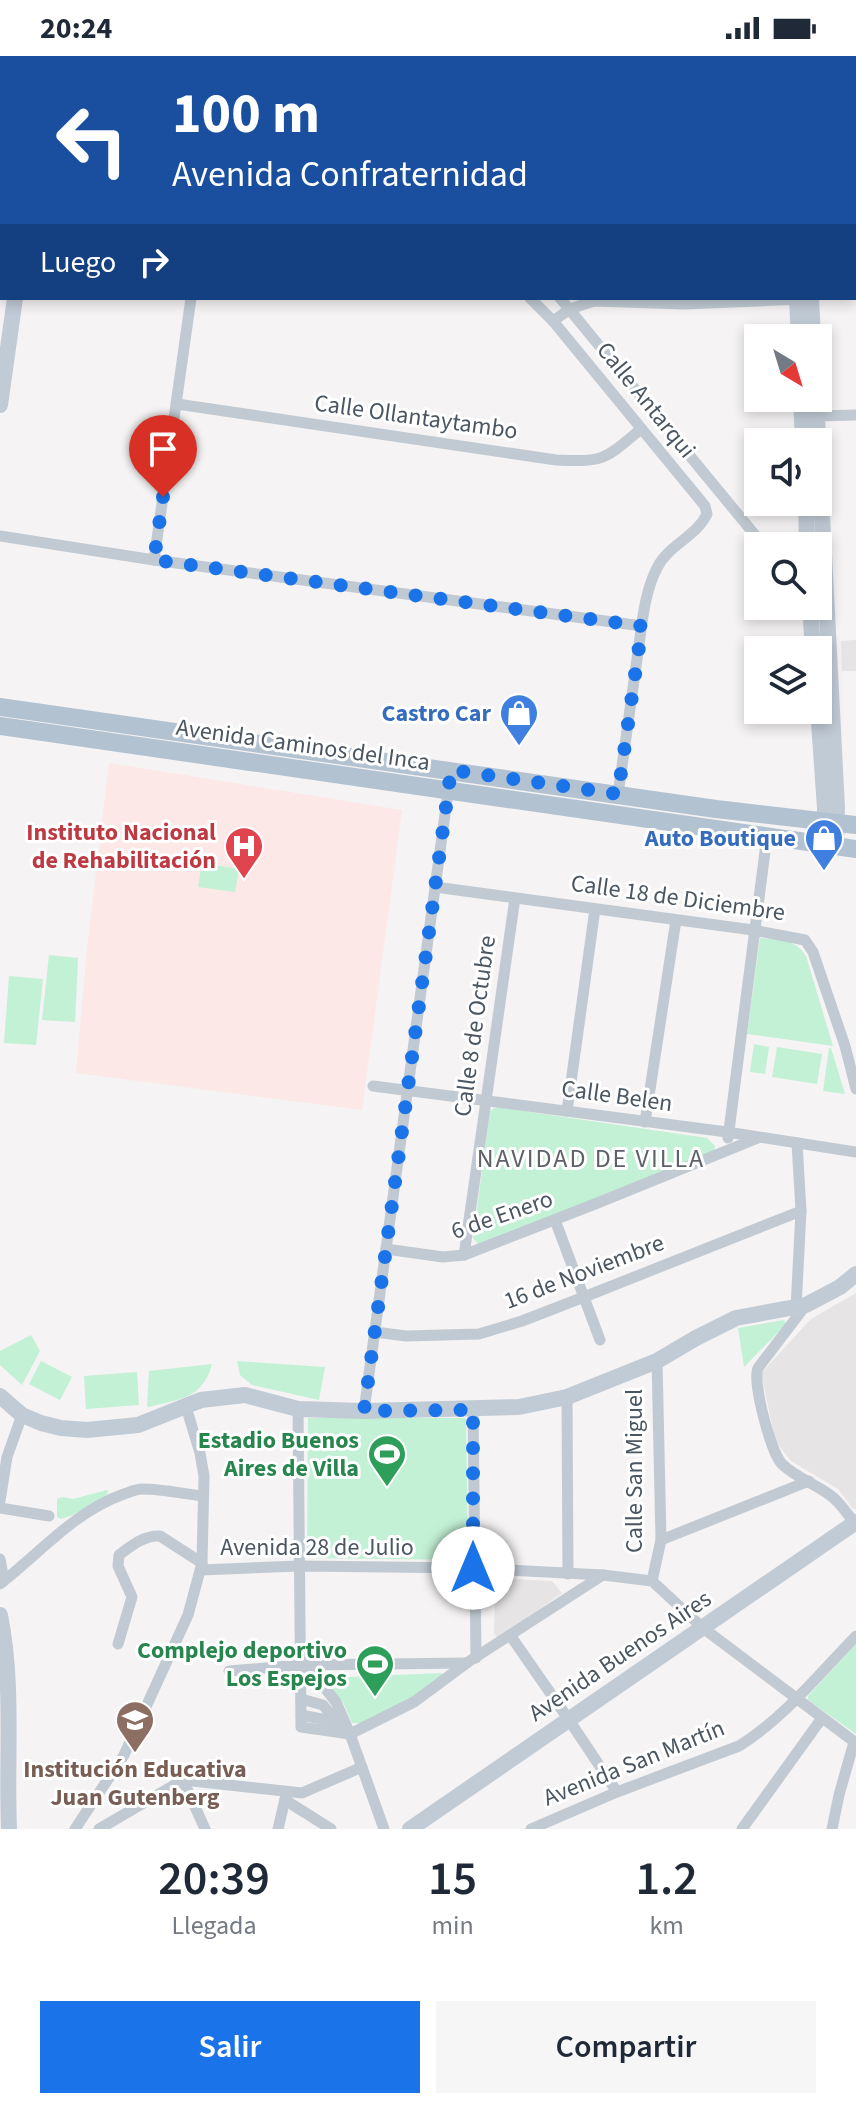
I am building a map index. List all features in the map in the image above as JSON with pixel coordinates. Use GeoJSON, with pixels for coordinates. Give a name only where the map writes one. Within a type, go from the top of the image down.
{"type":"FeatureCollection","features":[{"type":"Feature","properties":{"kind":"main road","name":"Avenida Caminos del Inca"},"geometry":{"type":"LineString","coordinates":[[0,707],[716,809],[856,825]]}},
{"type":"Feature","properties":{"kind":"main road","name":"Avenida Caminos del Inca"},"geometry":{"type":"LineString","coordinates":[[0,726],[856,849]]}},
{"type":"Feature","properties":{"kind":"street"},"geometry":{"type":"LineString","coordinates":[[0,331],[5,300]]}},
{"type":"Feature","properties":{"kind":"street"},"geometry":{"type":"LineString","coordinates":[[0,405],[15,300]]}},
{"type":"Feature","properties":{"kind":"street"},"geometry":{"type":"LineString","coordinates":[[154,560],[191,300]]}},
{"type":"Feature","properties":{"kind":"street","name":"Calle Antarqui"},"geometry":{"type":"LineString","coordinates":[[532,300],[553,321],[705,506],[707,514],[703,522],[658,564],[651,580],[642,626]]}},
{"type":"Feature","properties":{"kind":"street"},"geometry":{"type":"LineString","coordinates":[[562,300],[753,532]]}},
{"type":"Feature","properties":{"kind":"street"},"geometry":{"type":"LineString","coordinates":[[553,321],[570,309],[594,301],[643,300],[684,304],[759,300]]}},
{"type":"Feature","properties":{"kind":"street"},"geometry":{"type":"LineString","coordinates":[[797,300],[798,324]]}},
{"type":"Feature","properties":{"kind":"street"},"geometry":{"type":"LineString","coordinates":[[811,300],[812,324]]}},
{"type":"Feature","properties":{"kind":"street","name":"Calle Ollantaytambo"},"geometry":{"type":"LineString","coordinates":[[177,404],[556,460],[601,459],[641,429]]}},
{"type":"Feature","properties":{"kind":"street"},"geometry":{"type":"LineString","coordinates":[[817,412],[830,845]]}},
{"type":"Feature","properties":{"kind":"street"},"geometry":{"type":"LineString","coordinates":[[817,416],[856,415]]}},
{"type":"Feature","properties":{"kind":"street"},"geometry":{"type":"LineString","coordinates":[[0,536],[642,626],[618,794]]}},
{"type":"Feature","properties":{"kind":"street"},"geometry":{"type":"LineString","coordinates":[[820,724],[830,822]]}},
{"type":"Feature","properties":{"kind":"street"},"geometry":{"type":"LineString","coordinates":[[364,1411],[451,770]]}},
{"type":"Feature","properties":{"kind":"street"},"geometry":{"type":"LineString","coordinates":[[728,1150],[727,1132],[767,836]]}},
{"type":"Feature","properties":{"kind":"street","name":"Calle 18 de Diciembre"},"geometry":{"type":"LineString","coordinates":[[435,887],[800,938],[809,945],[845,1046],[856,1089]]}},
{"type":"Feature","properties":{"kind":"street","name":"Calle 8 de Octubre"},"geometry":{"type":"LineString","coordinates":[[464,1255],[515,898]]}},
{"type":"Feature","properties":{"kind":"street"},"geometry":{"type":"LineString","coordinates":[[567,1111],[595,909]]}},
{"type":"Feature","properties":{"kind":"street"},"geometry":{"type":"LineString","coordinates":[[645,1122],[676,920]]}},
{"type":"Feature","properties":{"kind":"street","name":"Calle Belen"},"geometry":{"type":"LineString","coordinates":[[373,1086],[856,1152]]}},
{"type":"Feature","properties":{"kind":"street","name":"6 de Enero"},"geometry":{"type":"LineString","coordinates":[[386,1249],[443,1257],[464,1255],[761,1137]]}},
{"type":"Feature","properties":{"kind":"street"},"geometry":{"type":"LineString","coordinates":[[797,1143],[801,1306],[755,1374],[774,1453],[783,1466],[832,1496],[856,1523]]}},
{"type":"Feature","properties":{"kind":"street","name":"16 de Noviembre"},"geometry":{"type":"LineString","coordinates":[[375,1332],[406,1336],[479,1334],[522,1321],[801,1211]]}},
{"type":"Feature","properties":{"kind":"street"},"geometry":{"type":"LineString","coordinates":[[555,1220],[600,1340]]}},
{"type":"Feature","properties":{"kind":"street"},"geometry":{"type":"LineString","coordinates":[[0,1396],[22,1415],[41,1423],[87,1430],[138,1425],[201,1400],[245,1395],[298,1409],[364,1411],[519,1407],[567,1397],[657,1361],[736,1318],[801,1306],[840,1287],[856,1274]]}},
{"type":"Feature","properties":{"kind":"street","name":"Calle San Miguel"},"geometry":{"type":"LineString","coordinates":[[652,1581],[661,1540],[657,1361]]}},
{"type":"Feature","properties":{"kind":"street"},"geometry":{"type":"LineString","coordinates":[[567,1397],[568,1574]]}},
{"type":"Feature","properties":{"kind":"street"},"geometry":{"type":"LineString","coordinates":[[75,1829],[124,1755],[188,1615],[202,1566],[204,1476],[186,1407]]}},
{"type":"Feature","properties":{"kind":"street"},"geometry":{"type":"LineString","coordinates":[[298,1409],[301,1721]]}},
{"type":"Feature","properties":{"kind":"street"},"geometry":{"type":"LineString","coordinates":[[472,1660],[473,1410]]}},
{"type":"Feature","properties":{"kind":"street"},"geometry":{"type":"LineString","coordinates":[[0,1501],[7,1457],[22,1415]]}},
{"type":"Feature","properties":{"kind":"street"},"geometry":{"type":"LineString","coordinates":[[661,1540],[809,1481]]}},
{"type":"Feature","properties":{"kind":"street"},"geometry":{"type":"LineString","coordinates":[[2,1582],[51,1539],[113,1498],[140,1489],[203,1496]]}},
{"type":"Feature","properties":{"kind":"street"},"geometry":{"type":"LineString","coordinates":[[0,1508],[49,1516]]}},
{"type":"Feature","properties":{"kind":"street","name":"Avenida Buenos Aires"},"geometry":{"type":"LineString","coordinates":[[410,1829],[856,1523]]}},
{"type":"Feature","properties":{"kind":"street"},"geometry":{"type":"LineString","coordinates":[[118,1644],[132,1597],[118,1566],[119,1555],[141,1539],[160,1536],[202,1566]]}},
{"type":"Feature","properties":{"kind":"street"},"geometry":{"type":"LineString","coordinates":[[0,1559],[2,1582]]}},
{"type":"Feature","properties":{"kind":"street","name":"Avenida 28 de Julio"},"geometry":{"type":"LineString","coordinates":[[202,1566],[473,1568],[603,1575],[652,1581]]}},
{"type":"Feature","properties":{"kind":"street"},"geometry":{"type":"LineString","coordinates":[[301,1721],[350,1734],[400,1710],[603,1575]]}},
{"type":"Feature","properties":{"kind":"street"},"geometry":{"type":"LineString","coordinates":[[652,1581],[703,1628],[855,1742],[832,1829]]}},
{"type":"Feature","properties":{"kind":"street"},"geometry":{"type":"LineString","coordinates":[[0,1615],[4,1636],[5,1788],[9,1829]]}},
{"type":"Feature","properties":{"kind":"street"},"geometry":{"type":"LineString","coordinates":[[510,1635],[617,1792]]}},
{"type":"Feature","properties":{"kind":"street","name":"Avenida San Martín"},"geometry":{"type":"LineString","coordinates":[[531,1829],[617,1792],[739,1746],[796,1699],[856,1636]]}},
{"type":"Feature","properties":{"kind":"street"},"geometry":{"type":"LineString","coordinates":[[229,1671],[301,1665],[472,1660]]}},
{"type":"Feature","properties":{"kind":"street"},"geometry":{"type":"LineString","coordinates":[[301,1665],[318,1679],[336,1702],[384,1829]]}},
{"type":"Feature","properties":{"kind":"street"},"geometry":{"type":"LineString","coordinates":[[301,1699],[323,1705],[350,1734]]}},
{"type":"Feature","properties":{"kind":"street"},"geometry":{"type":"LineString","coordinates":[[742,1829],[822,1718]]}},
{"type":"Feature","properties":{"kind":"street"},"geometry":{"type":"LineString","coordinates":[[301,1721],[337,1722]]}},
{"type":"Feature","properties":{"kind":"street"},"geometry":{"type":"LineString","coordinates":[[99,1829],[183,1780],[286,1796],[302,1793],[362,1767]]}},
{"type":"Feature","properties":{"kind":"street"},"geometry":{"type":"LineString","coordinates":[[183,1780],[205,1829]]}},
{"type":"Feature","properties":{"kind":"street"},"geometry":{"type":"LineString","coordinates":[[278,1829],[286,1796]]}},
{"type":"Feature","properties":{"kind":"street"},"geometry":{"type":"LineString","coordinates":[[286,1796],[331,1829]]}},
{"type":"Feature","properties":{"kind":"shaded area"},"geometry":{"type":"Polygon","coordinates":[[[856,640],[856,671],[842,671],[841,641],[856,640]]]}},
{"type":"Feature","properties":{"kind":"shaded area","name":"Instituto Nacional de Rehabilitación"},"geometry":{"type":"Polygon","coordinates":[[[109,763],[402,810],[362,1110],[76,1073],[109,763]]]}},
{"type":"Feature","properties":{"kind":"shaded area"},"geometry":{"type":"Polygon","coordinates":[[[856,1293],[856,1509],[853,1509],[838,1489],[791,1461],[783,1451],[775,1439],[761,1373],[811,1319],[856,1293]]]}},
{"type":"Feature","properties":{"kind":"shaded area"},"geometry":{"type":"Polygon","coordinates":[[[510,1579],[552,1581],[562,1593],[498,1639],[494,1633],[495,1591],[509,1591],[510,1579]]]}},
{"type":"Feature","properties":{"kind":"green space"},"geometry":{"type":"Polygon","coordinates":[[[202,863],[239,869],[235,892],[198,887],[202,863]]]}},
{"type":"Feature","properties":{"kind":"green space"},"geometry":{"type":"Polygon","coordinates":[[[760,938],[791,943],[802,950],[833,1046],[747,1034],[760,938]]]}},
{"type":"Feature","properties":{"kind":"green space"},"geometry":{"type":"Polygon","coordinates":[[[49,955],[78,958],[75,1022],[42,1020],[49,955]]]}},
{"type":"Feature","properties":{"kind":"green space"},"geometry":{"type":"Polygon","coordinates":[[[9,976],[43,979],[36,1045],[4,1043],[9,976]]]}},
{"type":"Feature","properties":{"kind":"green space"},"geometry":{"type":"Polygon","coordinates":[[[754,1044],[769,1047],[765,1074],[750,1072],[754,1044]]]}},
{"type":"Feature","properties":{"kind":"green space"},"geometry":{"type":"Polygon","coordinates":[[[777,1047],[822,1054],[817,1084],[772,1077],[777,1047]]]}},
{"type":"Feature","properties":{"kind":"green space"},"geometry":{"type":"Polygon","coordinates":[[[831,1048],[845,1094],[823,1091],[831,1048]]]}},
{"type":"Feature","properties":{"kind":"green space"},"geometry":{"type":"Polygon","coordinates":[[[496,1107],[707,1138],[715,1146],[714,1152],[479,1245],[473,1238],[490,1111],[496,1107]]]}},
{"type":"Feature","properties":{"kind":"green space"},"geometry":{"type":"Polygon","coordinates":[[[784,1320],[786,1324],[744,1367],[738,1328],[784,1320]]]}},
{"type":"Feature","properties":{"kind":"green space"},"geometry":{"type":"Polygon","coordinates":[[[31,1335],[40,1351],[22,1385],[0,1365],[0,1351],[31,1335]]]}},
{"type":"Feature","properties":{"kind":"green space"},"geometry":{"type":"Polygon","coordinates":[[[41,1361],[72,1377],[60,1400],[29,1384],[41,1361]]]}},
{"type":"Feature","properties":{"kind":"green space"},"geometry":{"type":"Polygon","coordinates":[[[237,1361],[325,1367],[319,1400],[252,1385],[240,1375],[237,1361]]]}},
{"type":"Feature","properties":{"kind":"green space"},"geometry":{"type":"Polygon","coordinates":[[[212,1364],[208,1376],[196,1391],[180,1399],[147,1406],[149,1371],[212,1364]]]}},
{"type":"Feature","properties":{"kind":"green space"},"geometry":{"type":"Polygon","coordinates":[[[137,1372],[139,1405],[86,1409],[84,1376],[137,1372]]]}},
{"type":"Feature","properties":{"kind":"green space","name":"Estadio Buenos Aires de Villa"},"geometry":{"type":"Polygon","coordinates":[[[308,1418],[466,1418],[468,1560],[307,1558],[308,1418]]]}},
{"type":"Feature","properties":{"kind":"green space"},"geometry":{"type":"Polygon","coordinates":[[[107,1490],[104,1497],[73,1515],[61,1519],[57,1517],[57,1499],[73,1499],[107,1490]]]}},
{"type":"Feature","properties":{"kind":"green space"},"geometry":{"type":"Polygon","coordinates":[[[856,1644],[856,1734],[808,1700],[808,1696],[856,1644]]]}},
{"type":"Feature","properties":{"kind":"green space","name":"Complejo deportivo Los Espejos"},"geometry":{"type":"Polygon","coordinates":[[[444,1675],[406,1701],[361,1723],[352,1723],[343,1702],[324,1678],[444,1675]]]}},
{"type":"Feature","properties":{"kind":"place","name":"Castro Car"},"geometry":{"type":"Point","coordinates":[519,747]}},
{"type":"Feature","properties":{"kind":"place","name":"Auto Boutique"},"geometry":{"type":"Point","coordinates":[824,872]}},
{"type":"Feature","properties":{"kind":"place","name":"Instituto Nacional de Rehabilitación"},"geometry":{"type":"Point","coordinates":[244,880]}},
{"type":"Feature","properties":{"kind":"place","name":"Estadio Buenos Aires de Villa"},"geometry":{"type":"Point","coordinates":[387,1488]}},
{"type":"Feature","properties":{"kind":"place","name":"Complejo deportivo Los Espejos"},"geometry":{"type":"Point","coordinates":[375,1698]}},
{"type":"Feature","properties":{"kind":"place","name":"Institución Educativa Juan Gutenberg"},"geometry":{"type":"Point","coordinates":[135,1754]}},
{"type":"Feature","properties":{"kind":"district","name":"NAVIDAD DE VILLA"},"geometry":{"type":"Point","coordinates":[591,1158]}},
{"type":"Feature","properties":{"kind":"route"},"geometry":{"type":"LineString","coordinates":[[163,497],[154,560],[642,626],[618,794],[451,770],[364,1411],[473,1410],[473,1568]]}}]}
